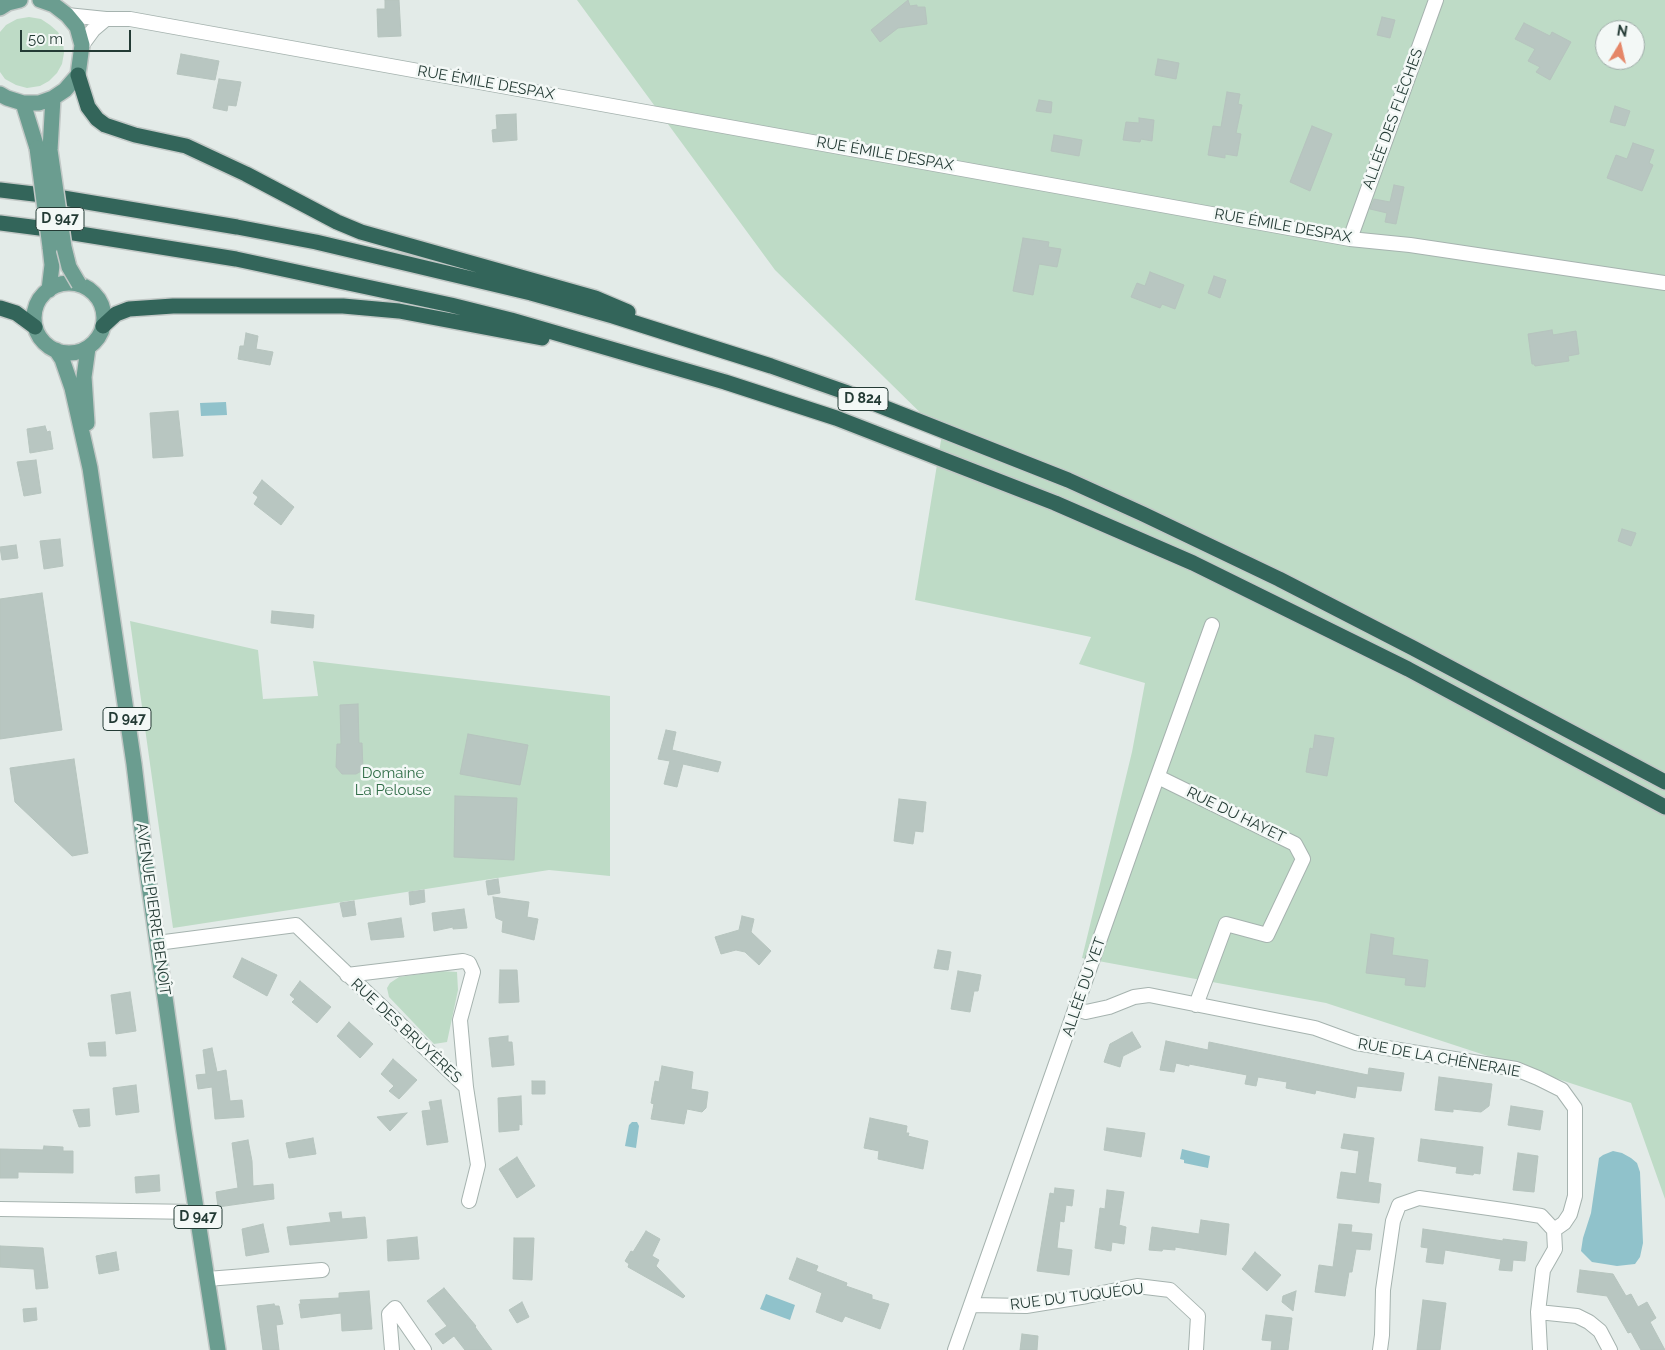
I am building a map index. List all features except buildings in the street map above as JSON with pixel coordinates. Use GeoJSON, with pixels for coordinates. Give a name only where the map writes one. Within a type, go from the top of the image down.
{"type":"FeatureCollection","features":[{"type":"Feature","properties":{"kind":"highway"},"geometry":{"type":"LineString","coordinates":[[78,76],[88,107],[97,119],[106,125],[136,135],[186,146],[246,174],[337,222],[361,232],[595,298],[696,342]]}},
{"type":"Feature","properties":{"kind":"highway","name":"D 824"},"geometry":{"type":"LineString","coordinates":[[0,190],[227,225],[316,242],[531,293],[696,342],[845,392],[1068,480],[1279,579],[1665,782]]}},
{"type":"Feature","properties":{"kind":"highway","name":"D 824"},"geometry":{"type":"LineString","coordinates":[[0,223],[236,259],[450,305],[512,320],[725,382],[836,418],[1046,499],[1193,563],[1408,669],[1665,807]]}},
{"type":"Feature","properties":{"kind":"highway"},"geometry":{"type":"LineString","coordinates":[[103,326],[116,314],[129,309],[173,306],[343,306],[399,311],[612,349]]}},
{"type":"Feature","properties":{"kind":"highway"},"geometry":{"type":"LineString","coordinates":[[0,308],[16,313],[35,327]]}},
{"type":"Feature","properties":{"kind":"main road"},"geometry":{"type":"LineString","coordinates":[[0,94],[22,103],[38,103],[54,98],[65,90],[78,76],[82,46],[77,27],[67,15],[54,5],[40,0]]}},
{"type":"Feature","properties":{"kind":"main road","name":"D 947"},"geometry":{"type":"LineString","coordinates":[[48,290],[52,265],[43,149],[54,98]]}},
{"type":"Feature","properties":{"kind":"main road","name":"D 947"},"geometry":{"type":"LineString","coordinates":[[22,103],[43,149],[69,267],[79,284]]}},
{"type":"Feature","properties":{"kind":"main road"},"geometry":{"type":"LineString","coordinates":[[64,284],[79,284],[89,289],[99,301],[104,316],[100,335],[88,348],[72,353],[56,350],[45,344],[39,336],[35,327],[34,317],[36,306],[48,290],[64,284]]}},
{"type":"Feature","properties":{"kind":"main road","name":"AVENUE PIERRE BENOÎT"},"geometry":{"type":"LineString","coordinates":[[88,348],[84,377],[90,468]]}},
{"type":"Feature","properties":{"kind":"main road","name":"AVENUE PIERRE BENOÎT"},"geometry":{"type":"LineString","coordinates":[[56,350],[62,359],[72,388],[90,468],[134,764],[157,943],[218,1350]]}},
{"type":"Feature","properties":{"kind":"street","name":"ALLÉE DES FLÈCHES"},"geometry":{"type":"LineString","coordinates":[[1350,239],[1436,0]]}},
{"type":"Feature","properties":{"kind":"street","name":"RUE ÉMILE DESPAX"},"geometry":{"type":"LineString","coordinates":[[67,15],[106,19],[130,19],[1350,239],[1420,247],[1665,283]]}},
{"type":"Feature","properties":{"kind":"street"},"geometry":{"type":"LineString","coordinates":[[82,46],[93,30],[106,19]]}},
{"type":"Feature","properties":{"kind":"street","name":"ALLÉE DU YET"},"geometry":{"type":"LineString","coordinates":[[955,1350],[1212,624]]}},
{"type":"Feature","properties":{"kind":"street","name":"RUE DU HAYET"},"geometry":{"type":"LineString","coordinates":[[1158,777],[1295,844],[1303,859],[1267,935],[1226,924],[1196,1005]]}},
{"type":"Feature","properties":{"kind":"street","name":"RUE DES BRUYÈRES"},"geometry":{"type":"LineString","coordinates":[[157,943],[296,925],[466,1087]]}},
{"type":"Feature","properties":{"kind":"street","name":"RUE DES BRUYÈRES"},"geometry":{"type":"LineString","coordinates":[[347,975],[463,961],[470,963],[473,972],[460,1020],[466,1087],[478,1166],[469,1201]]}},
{"type":"Feature","properties":{"kind":"street","name":"RUE DE LA CHÊNERAIE"},"geometry":{"type":"LineString","coordinates":[[1076,1009],[1086,1012],[1134,997],[1149,995],[1315,1028],[1356,1043],[1516,1069],[1562,1090],[1575,1108],[1575,1196],[1570,1214],[1564,1223],[1554,1230]]}},
{"type":"Feature","properties":{"kind":"street"},"geometry":{"type":"LineString","coordinates":[[1380,1350],[1383,1290],[1393,1221],[1399,1206],[1420,1198],[1541,1216],[1554,1230],[1555,1249],[1543,1270],[1538,1312],[1540,1350]]}},
{"type":"Feature","properties":{"kind":"street"},"geometry":{"type":"LineString","coordinates":[[0,1209],[197,1212]]}},
{"type":"Feature","properties":{"kind":"street"},"geometry":{"type":"LineString","coordinates":[[206,1279],[322,1270]]}},
{"type":"Feature","properties":{"kind":"street","name":"RUE DU TUQUÉOU"},"geometry":{"type":"LineString","coordinates":[[971,1305],[1026,1306],[1137,1286],[1170,1290],[1198,1316],[1196,1350]]}},
{"type":"Feature","properties":{"kind":"street"},"geometry":{"type":"LineString","coordinates":[[392,1350],[389,1314],[395,1308],[424,1350]]}},
{"type":"Feature","properties":{"kind":"street"},"geometry":{"type":"LineString","coordinates":[[1538,1312],[1577,1316],[1589,1322],[1600,1331],[1610,1350]]}},
{"type":"Feature","properties":{"kind":"green space"},"geometry":{"type":"Polygon","coordinates":[[[577,0],[1665,0],[1665,1199],[1631,1103],[1326,1003],[1082,958],[1132,752],[1145,683],[1079,664],[1091,637],[915,600],[942,434],[775,270],[577,0]]]}},
{"type":"Feature","properties":{"kind":"green space"},"geometry":{"type":"Polygon","coordinates":[[[29,17],[41,19],[58,32],[63,42],[64,53],[62,64],[49,81],[40,86],[27,88],[5,79],[0,72],[0,32],[6,25],[17,19],[29,17]]]}},
{"type":"Feature","properties":{"kind":"green space","name":"Domaine La Pelouse"},"geometry":{"type":"Polygon","coordinates":[[[130,621],[258,650],[263,699],[318,696],[313,661],[610,696],[610,876],[549,870],[173,928],[130,621]]]}},
{"type":"Feature","properties":{"kind":"green space"},"geometry":{"type":"Polygon","coordinates":[[[442,971],[457,972],[458,990],[447,1042],[434,1044],[389,997],[387,988],[390,983],[399,977],[442,971]]]}},
{"type":"Feature","properties":{"kind":"water"},"geometry":{"type":"Polygon","coordinates":[[[226,402],[227,415],[201,416],[200,403],[226,402]]]}},
{"type":"Feature","properties":{"kind":"water"},"geometry":{"type":"Polygon","coordinates":[[[632,1122],[637,1122],[639,1126],[636,1148],[625,1146],[629,1125],[632,1122]]]}},
{"type":"Feature","properties":{"kind":"water"},"geometry":{"type":"Polygon","coordinates":[[[1182,1149],[1210,1156],[1208,1168],[1184,1163],[1184,1160],[1180,1159],[1182,1149]]]}},
{"type":"Feature","properties":{"kind":"water"},"geometry":{"type":"Polygon","coordinates":[[[1613,1151],[1631,1158],[1637,1163],[1640,1172],[1643,1243],[1640,1257],[1635,1264],[1617,1266],[1592,1262],[1581,1251],[1591,1213],[1599,1158],[1613,1151]]]}},
{"type":"Feature","properties":{"kind":"water"},"geometry":{"type":"Polygon","coordinates":[[[766,1294],[795,1305],[790,1320],[760,1309],[766,1294]]]}}]}
